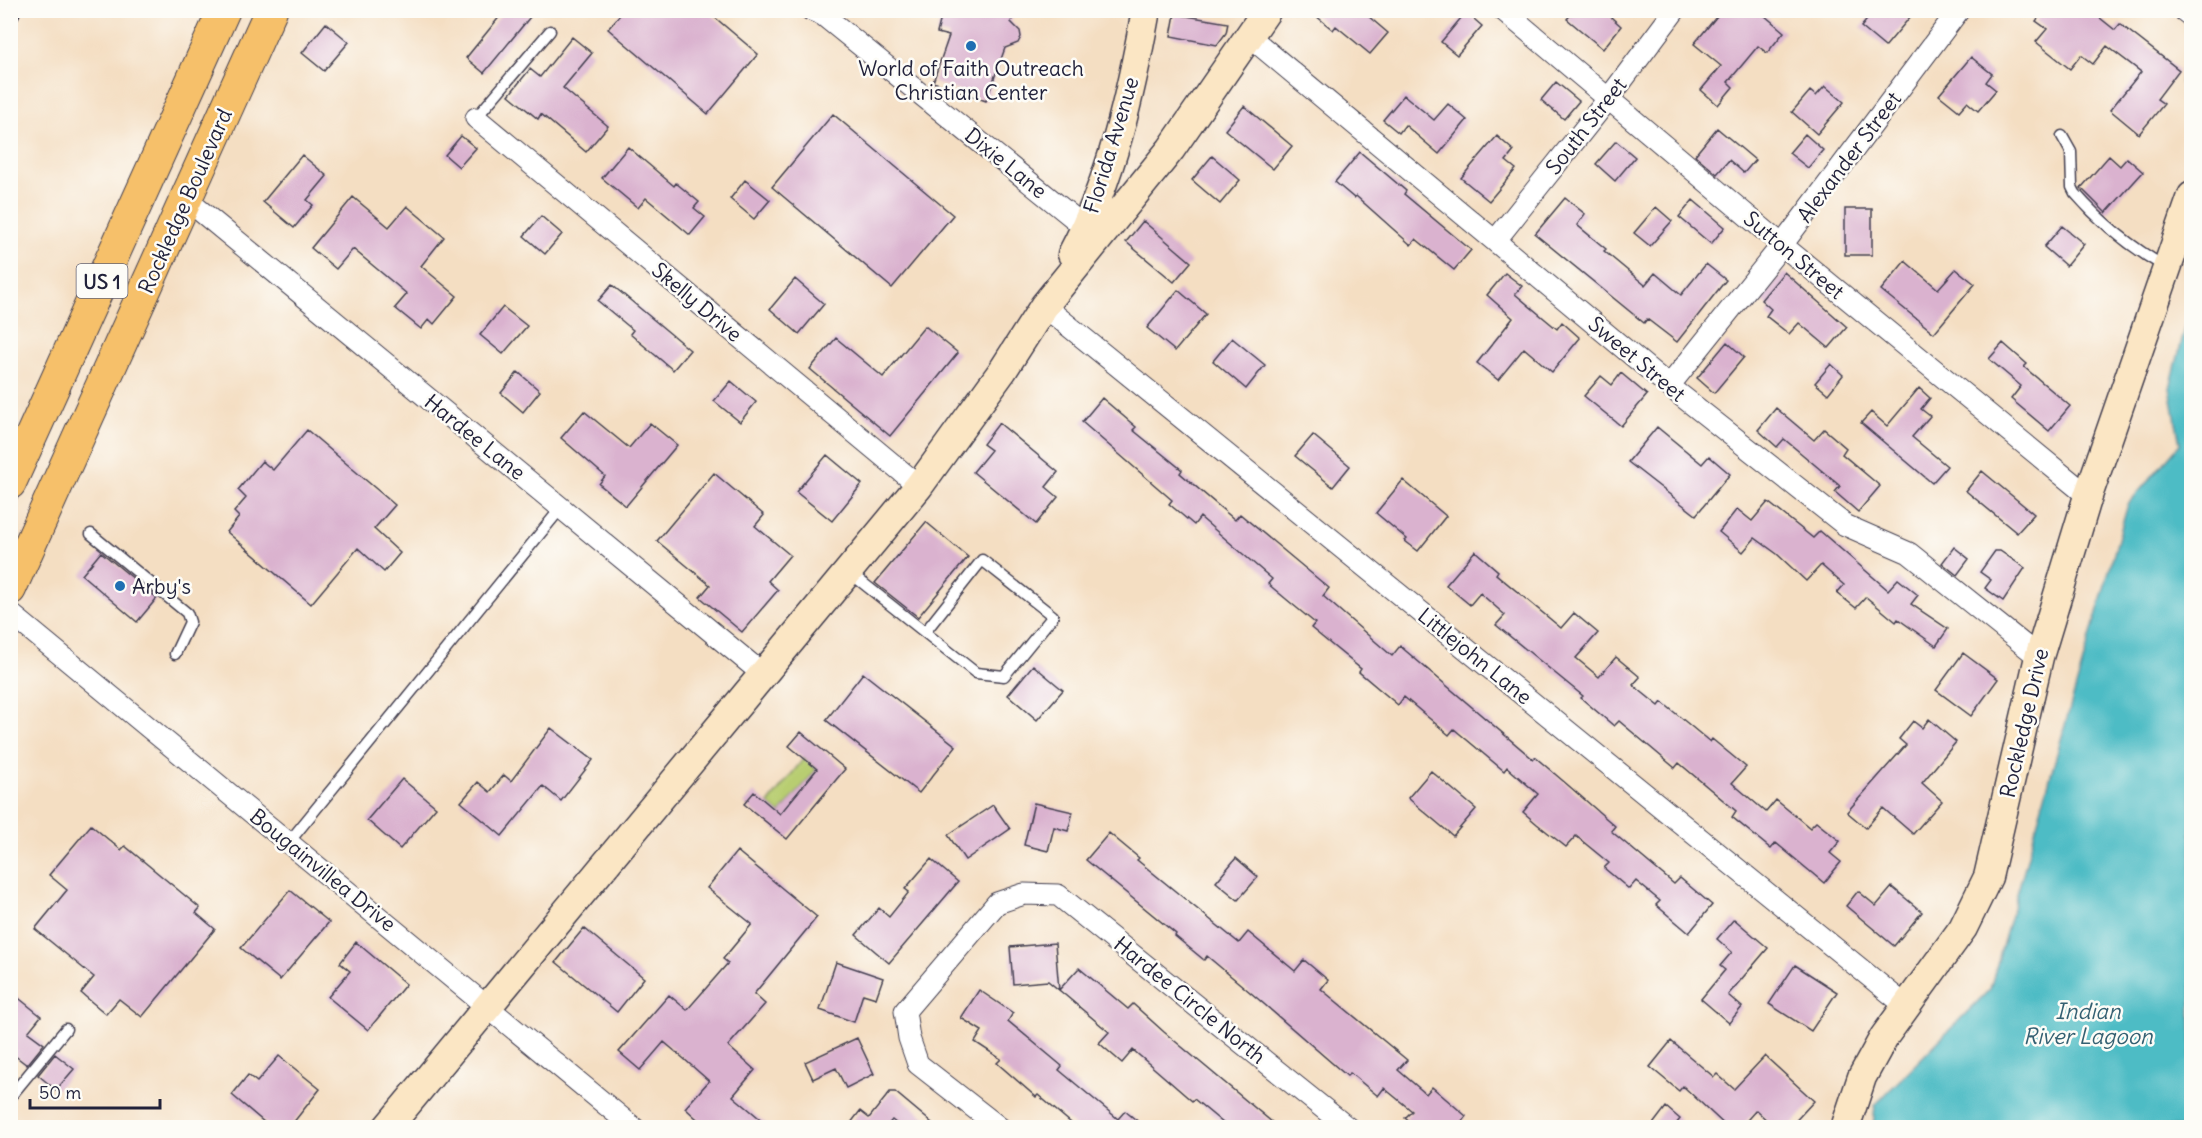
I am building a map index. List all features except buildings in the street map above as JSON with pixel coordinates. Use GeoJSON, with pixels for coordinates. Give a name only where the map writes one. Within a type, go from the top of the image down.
{"type":"FeatureCollection","features":[{"type":"Feature","properties":{"kind":"main road","name":"Rockledge Boulevard"},"geometry":{"type":"LineString","coordinates":[[10,483],[224,10]]}},
{"type":"Feature","properties":{"kind":"main road","name":"Rockledge Boulevard"},"geometry":{"type":"LineString","coordinates":[[10,589],[271,10]]}},
{"type":"Feature","properties":{"kind":"main road"},"geometry":{"type":"LineString","coordinates":[[175,118],[176,171],[186,199]]}},
{"type":"Feature","properties":{"kind":"street","name":"Dixie Lane"},"geometry":{"type":"LineString","coordinates":[[811,10],[823,15],[1086,228]]}},
{"type":"Feature","properties":{"kind":"street","name":"Florida Avenue"},"geometry":{"type":"LineString","coordinates":[[1044,306],[1086,228],[1111,160],[1138,55],[1146,10]]}},
{"type":"Feature","properties":{"kind":"street"},"geometry":{"type":"LineString","coordinates":[[387,1128],[919,486],[1004,370],[1044,306],[1171,149],[1250,38],[1267,10]]}},
{"type":"Feature","properties":{"kind":"street","name":"Sutton Street"},"geometry":{"type":"LineString","coordinates":[[1503,10],[1782,245],[2088,496]]}},
{"type":"Feature","properties":{"kind":"street","name":"South Street"},"geometry":{"type":"LineString","coordinates":[[1495,241],[1609,98],[1675,10]]}},
{"type":"Feature","properties":{"kind":"street","name":"Alexander Street"},"geometry":{"type":"LineString","coordinates":[[1669,386],[1782,245],[1959,10]]}},
{"type":"Feature","properties":{"kind":"street"},"geometry":{"type":"LineString","coordinates":[[2183,10],[2192,17]]}},
{"type":"Feature","properties":{"kind":"street","name":"Sweet Street"},"geometry":{"type":"LineString","coordinates":[[1250,38],[1669,386],[1845,525],[1909,553],[2039,657]]}},
{"type":"Feature","properties":{"kind":"street","name":"Skelly Drive"},"geometry":{"type":"LineString","coordinates":[[476,118],[919,486]]}},
{"type":"Feature","properties":{"kind":"street"},"geometry":{"type":"LineString","coordinates":[[1111,160],[1148,162],[1171,149]]}},
{"type":"Feature","properties":{"kind":"street","name":"Rockledge Drive"},"geometry":{"type":"LineString","coordinates":[[1845,1128],[1862,1077],[1884,1037],[1963,928],[1988,877],[2039,657],[2088,496],[2192,196]]}},
{"type":"Feature","properties":{"kind":"street","name":"Hardee Lane"},"geometry":{"type":"LineString","coordinates":[[186,199],[764,675]]}},
{"type":"Feature","properties":{"kind":"street","name":"Littlejohn Lane"},"geometry":{"type":"LineString","coordinates":[[1044,306],[1906,1006]]}},
{"type":"Feature","properties":{"kind":"street","name":"Bougainvillea Drive"},"geometry":{"type":"LineString","coordinates":[[10,613],[634,1128]]}},
{"type":"Feature","properties":{"kind":"street","name":"Hardee Circle North"},"geometry":{"type":"LineString","coordinates":[[1000,1128],[918,1064],[909,1038],[905,1011],[997,903],[1024,894],[1058,895],[1348,1128]]}},
{"type":"Feature","properties":{"kind":"lane"},"geometry":{"type":"LineString","coordinates":[[476,118],[550,31]]}},
{"type":"Feature","properties":{"kind":"lane"},"geometry":{"type":"LineString","coordinates":[[2062,136],[2071,152],[2072,187],[2075,193],[2114,231],[2145,255],[2167,268]]}},
{"type":"Feature","properties":{"kind":"lane"},"geometry":{"type":"LineString","coordinates":[[289,842],[561,508]]}},
{"type":"Feature","properties":{"kind":"lane"},"geometry":{"type":"LineString","coordinates":[[91,534],[187,613],[190,622],[175,654]]}},
{"type":"Feature","properties":{"kind":"lane"},"geometry":{"type":"LineString","coordinates":[[849,571],[976,673],[1004,676],[1053,616],[982,560],[925,632]]}},
{"type":"Feature","properties":{"kind":"lane"},"geometry":{"type":"LineString","coordinates":[[10,1096],[66,1029]]}},
{"type":"Feature","properties":{"kind":"green space"},"geometry":{"type":"Polygon","coordinates":[[[804,758],[817,769],[780,814],[768,804],[804,758]]]}},
{"type":"Feature","properties":{"kind":"water"},"geometry":{"type":"Polygon","coordinates":[[[2187,53],[2191,54],[2191,87],[2180,83],[2187,61],[2184,59],[2187,53]]]}},
{"type":"Feature","properties":{"kind":"water","name":"Indian River Lagoon"},"geometry":{"type":"Polygon","coordinates":[[[2191,305],[2191,1127],[1873,1127],[1875,1105],[1990,989],[2128,504],[2180,444],[2170,388],[2191,305]]]}},
{"type":"Feature","properties":{"kind":"railway"},"geometry":{"type":"LineString","coordinates":[[10,33],[20,10]]}},
{"type":"Feature","properties":{"kind":"place","name":"World of Faith Outreach Christian Center"},"geometry":{"type":"Point","coordinates":[971,46]}},
{"type":"Feature","properties":{"kind":"place","name":"Arby's"},"geometry":{"type":"Point","coordinates":[120,586]}}]}
